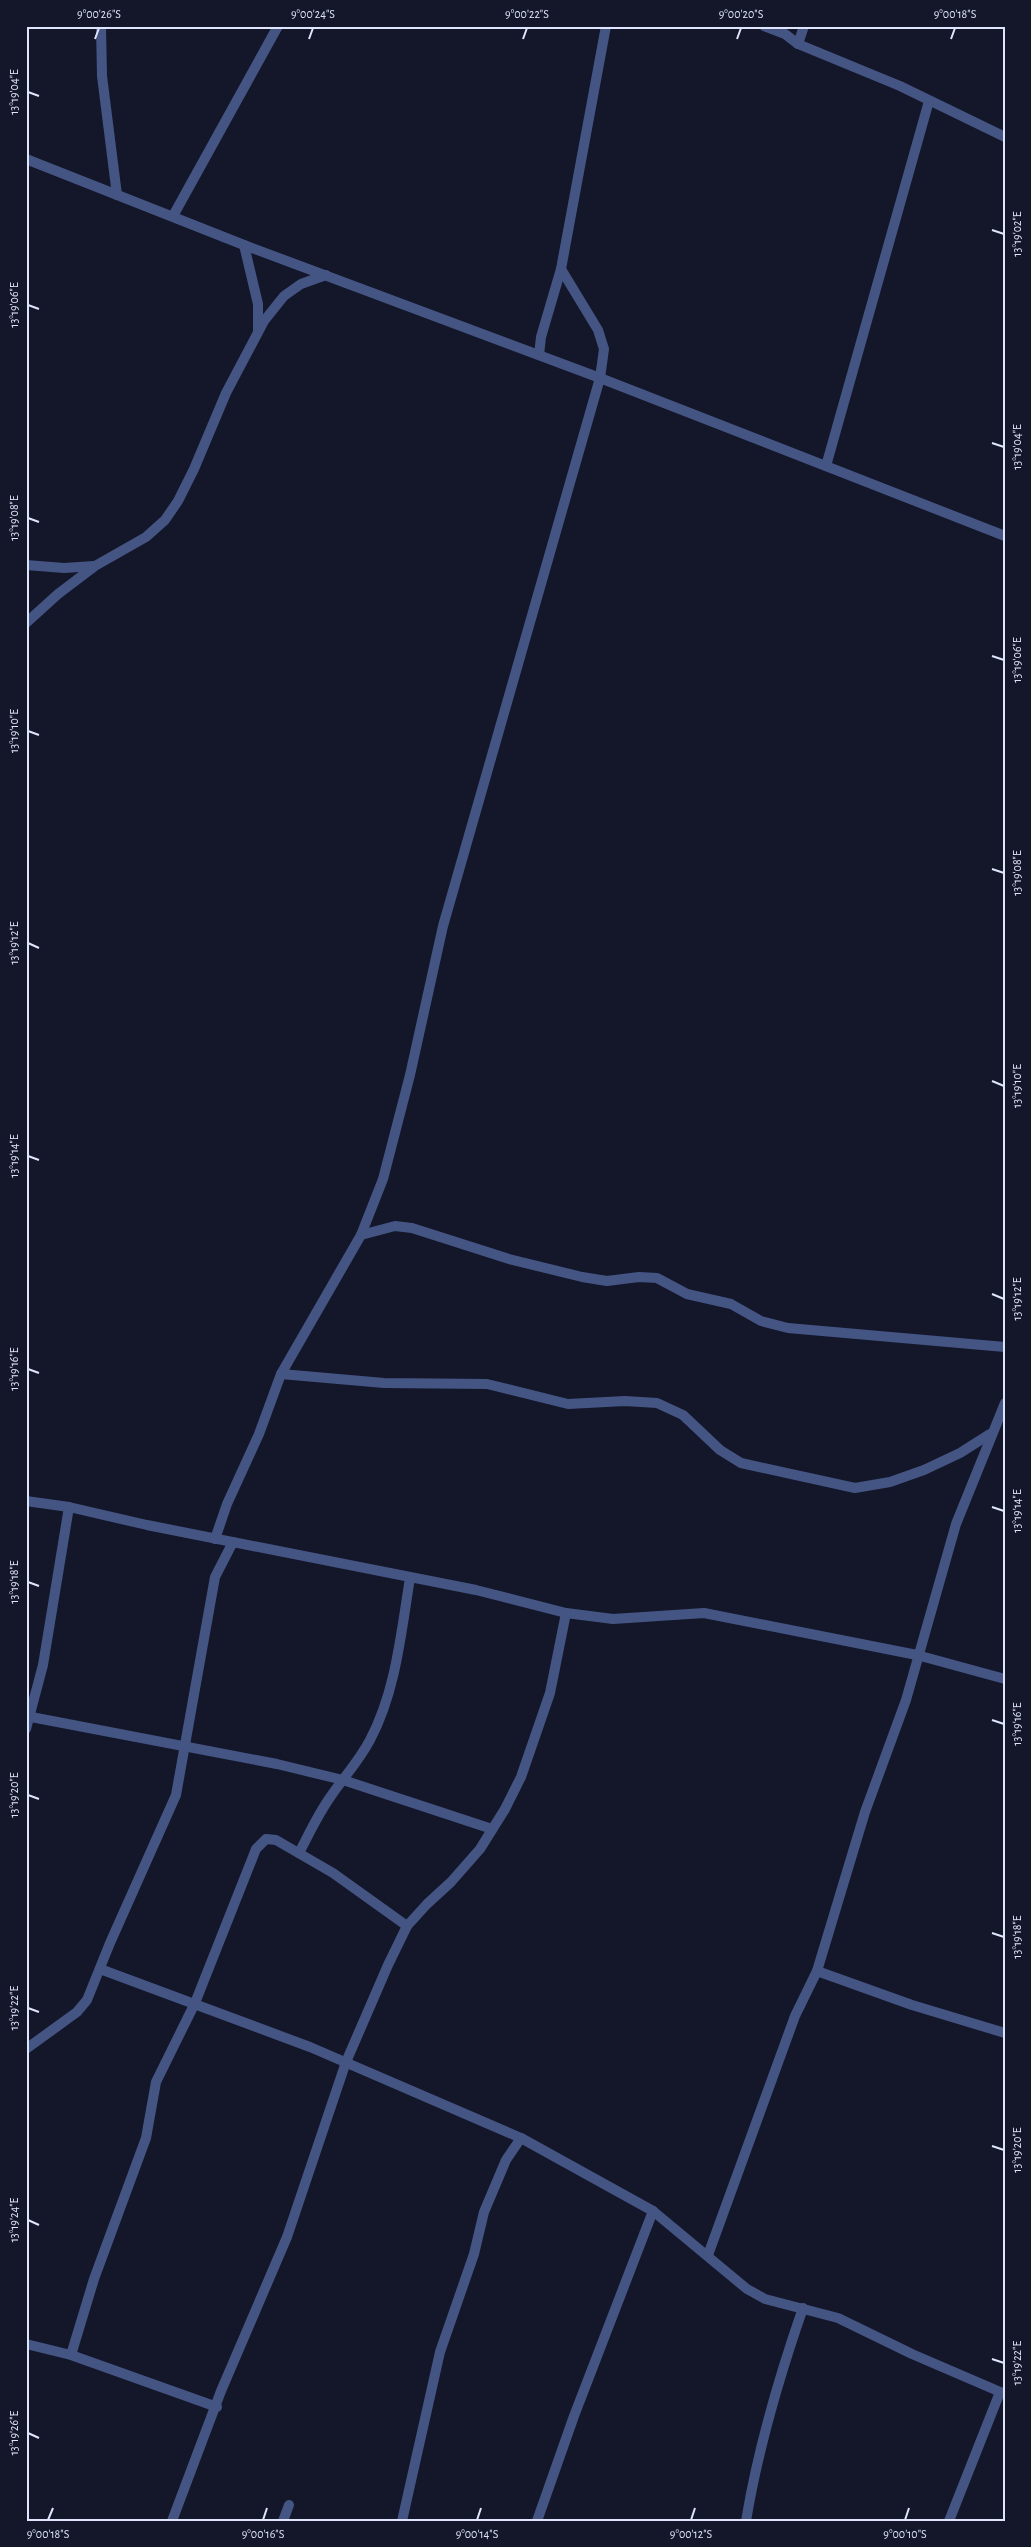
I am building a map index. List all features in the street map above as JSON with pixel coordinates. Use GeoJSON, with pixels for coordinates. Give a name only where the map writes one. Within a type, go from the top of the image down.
{"type":"FeatureCollection","features":[{"type":"Feature","properties":{"kind":"street"},"geometry":{"type":"LineString","coordinates":[[101,26],[102,76],[117,195]]}},
{"type":"Feature","properties":{"kind":"street"},"geometry":{"type":"LineString","coordinates":[[174,216],[278,26]]}},
{"type":"Feature","properties":{"kind":"street"},"geometry":{"type":"LineString","coordinates":[[539,355],[541,337],[562,269],[606,26]]}},
{"type":"Feature","properties":{"kind":"street"},"geometry":{"type":"LineString","coordinates":[[764,26],[785,34],[798,44],[846,62],[1005,137]]}},
{"type":"Feature","properties":{"kind":"street"},"geometry":{"type":"LineString","coordinates":[[798,44],[804,26]]}},
{"type":"Feature","properties":{"kind":"street"},"geometry":{"type":"LineString","coordinates":[[826,466],[930,101]]}},
{"type":"Feature","properties":{"kind":"street"},"geometry":{"type":"LineString","coordinates":[[26,159],[244,245],[600,378],[1005,536]]}},
{"type":"Feature","properties":{"kind":"street"},"geometry":{"type":"LineString","coordinates":[[244,245],[258,304],[258,332]]}},
{"type":"Feature","properties":{"kind":"street"},"geometry":{"type":"LineString","coordinates":[[215,1539],[227,1504],[259,1434],[281,1374],[361,1235],[383,1179],[410,1075],[443,926],[600,378],[604,349],[598,330],[562,269]]}},
{"type":"Feature","properties":{"kind":"street"},"geometry":{"type":"LineString","coordinates":[[26,623],[58,594],[95,566],[146,537],[165,520],[178,501],[226,392],[258,332],[284,296],[301,284],[326,275]]}},
{"type":"Feature","properties":{"kind":"street"},"geometry":{"type":"LineString","coordinates":[[26,565],[64,568],[95,566]]}},
{"type":"Feature","properties":{"kind":"street"},"geometry":{"type":"LineString","coordinates":[[361,1235],[395,1226],[412,1228],[509,1259],[582,1277],[607,1281],[639,1277],[657,1278],[687,1294],[731,1304],[761,1321],[788,1328],[1005,1347]]}},
{"type":"Feature","properties":{"kind":"street"},"geometry":{"type":"LineString","coordinates":[[281,1374],[384,1383],[487,1384],[568,1404],[625,1401],[657,1403],[683,1415],[720,1450],[741,1463],[855,1488],[890,1482],[924,1470],[960,1453],[990,1434]]}},
{"type":"Feature","properties":{"kind":"street"},"geometry":{"type":"LineString","coordinates":[[708,2255],[795,2016],[816,1971],[865,1812],[906,1700],[917,1655],[956,1524],[990,1434],[1005,1403]]}},
{"type":"Feature","properties":{"kind":"street"},"geometry":{"type":"LineString","coordinates":[[26,1502],[69,1507],[215,1539],[476,1590],[566,1613],[613,1619],[704,1613],[917,1655],[1005,1678]]}},
{"type":"Feature","properties":{"kind":"street"},"geometry":{"type":"LineString","coordinates":[[26,1729],[43,1665],[69,1507]]}},
{"type":"Feature","properties":{"kind":"street"},"geometry":{"type":"LineString","coordinates":[[26,2049],[31,2040],[77,2012],[88,2000],[176,1795],[215,1577],[233,1542]]}},
{"type":"Feature","properties":{"kind":"street"},"geometry":{"type":"LineString","coordinates":[[300,1853],[330,1797],[358,1762],[371,1738],[386,1701],[397,1661],[410,1578]]}},
{"type":"Feature","properties":{"kind":"street"},"geometry":{"type":"LineString","coordinates":[[172,2521],[221,2391],[287,2237],[346,2062],[388,1965],[407,1926],[451,1882],[480,1849],[521,1777],[550,1693],[566,1613]]}},
{"type":"Feature","properties":{"kind":"street"},"geometry":{"type":"LineString","coordinates":[[28,1716],[186,1746],[343,1780],[492,1829]]}},
{"type":"Feature","properties":{"kind":"street"},"geometry":{"type":"LineString","coordinates":[[71,2354],[94,2279],[146,2138],[156,2082],[195,2003],[256,1849],[266,1839],[276,1840],[333,1873],[407,1926]]}},
{"type":"Feature","properties":{"kind":"street"},"geometry":{"type":"LineString","coordinates":[[100,1969],[195,2003],[346,2062],[521,2138],[653,2210],[753,2293],[765,2300],[804,2308],[838,2318],[912,2354],[1003,2393],[950,2521]]}},
{"type":"Feature","properties":{"kind":"street"},"geometry":{"type":"LineString","coordinates":[[816,1971],[912,2005],[1005,2033]]}},
{"type":"Feature","properties":{"kind":"street"},"geometry":{"type":"LineString","coordinates":[[402,2521],[440,2352],[474,2254],[484,2212],[506,2160],[521,2138]]}},
{"type":"Feature","properties":{"kind":"street"},"geometry":{"type":"LineString","coordinates":[[537,2521],[574,2416],[653,2210]]}},
{"type":"Feature","properties":{"kind":"street"},"geometry":{"type":"LineString","coordinates":[[746,2521],[752,2486],[789,2347],[804,2308]]}},
{"type":"Feature","properties":{"kind":"street"},"geometry":{"type":"LineString","coordinates":[[26,2344],[71,2354],[216,2407]]}},
{"type":"Feature","properties":{"kind":"street"},"geometry":{"type":"LineString","coordinates":[[283,2521],[289,2506]]}}]}
